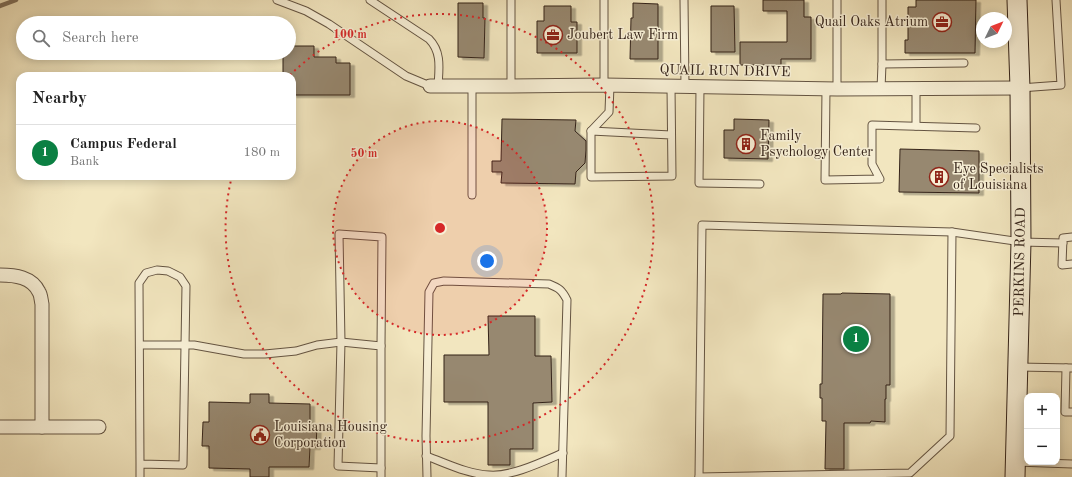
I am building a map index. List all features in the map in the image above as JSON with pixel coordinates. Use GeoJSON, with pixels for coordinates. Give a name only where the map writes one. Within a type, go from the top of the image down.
{"type":"FeatureCollection","features":[{"type":"Feature","properties":{"kind":"main road","name":"PERKINS ROAD"},"geometry":{"type":"LineString","coordinates":[[1015,470],[1021,242],[1020,88],[1017,0]]}},
{"type":"Feature","properties":{"kind":"street","name":"QUAIL RUN DRIVE"},"geometry":{"type":"LineString","coordinates":[[434,86],[607,85],[832,89],[1020,88]]}},
{"type":"Feature","properties":{"kind":"street"},"geometry":{"type":"LineString","coordinates":[[0,275],[9,275],[27,279],[40,293],[42,304],[42,427]]}},
{"type":"Feature","properties":{"kind":"street"},"geometry":{"type":"LineString","coordinates":[[0,427],[99,427]]}},
{"type":"Feature","properties":{"kind":"lane"},"geometry":{"type":"LineString","coordinates":[[277,0],[312,14],[329,24],[406,76],[434,86],[438,51],[434,44],[429,38],[370,0]]}},
{"type":"Feature","properties":{"kind":"lane"},"geometry":{"type":"LineString","coordinates":[[511,0],[511,86]]}},
{"type":"Feature","properties":{"kind":"lane"},"geometry":{"type":"LineString","coordinates":[[604,0],[609,112],[592,131],[591,177],[672,176],[671,87]]}},
{"type":"Feature","properties":{"kind":"lane"},"geometry":{"type":"LineString","coordinates":[[684,0],[685,87]]}},
{"type":"Feature","properties":{"kind":"lane"},"geometry":{"type":"LineString","coordinates":[[837,0],[825,180],[880,179],[872,164],[872,125],[976,128]]}},
{"type":"Feature","properties":{"kind":"lane"},"geometry":{"type":"LineString","coordinates":[[881,89],[882,0]]}},
{"type":"Feature","properties":{"kind":"lane"},"geometry":{"type":"LineString","coordinates":[[1020,88],[1061,85],[1056,0]]}},
{"type":"Feature","properties":{"kind":"lane"},"geometry":{"type":"LineString","coordinates":[[882,64],[964,63]]}},
{"type":"Feature","properties":{"kind":"lane"},"geometry":{"type":"LineString","coordinates":[[472,86],[472,195]]}},
{"type":"Feature","properties":{"kind":"lane"},"geometry":{"type":"LineString","coordinates":[[700,87],[700,183],[760,184]]}},
{"type":"Feature","properties":{"kind":"lane"},"geometry":{"type":"LineString","coordinates":[[916,89],[916,126]]}},
{"type":"Feature","properties":{"kind":"lane"},"geometry":{"type":"LineString","coordinates":[[592,131],[671,135]]}},
{"type":"Feature","properties":{"kind":"lane"},"geometry":{"type":"LineString","coordinates":[[952,232],[950,436],[910,473],[699,477],[702,225],[952,232],[1021,242],[1063,243]]}},
{"type":"Feature","properties":{"kind":"lane"},"geometry":{"type":"LineString","coordinates":[[381,468],[338,466],[341,342],[339,234],[382,237],[381,477]]}},
{"type":"Feature","properties":{"kind":"lane"},"geometry":{"type":"LineString","coordinates":[[1072,237],[1063,238],[1062,265],[1072,264]]}},
{"type":"Feature","properties":{"kind":"lane"},"geometry":{"type":"LineString","coordinates":[[140,464],[183,465],[186,286],[180,277],[168,271],[157,270],[146,273],[139,283],[140,477]]}},
{"type":"Feature","properties":{"kind":"lane"},"geometry":{"type":"LineString","coordinates":[[427,477],[426,428],[429,292],[434,283],[444,281],[549,284],[559,288],[563,293],[567,300],[562,477]]}},
{"type":"Feature","properties":{"kind":"lane"},"geometry":{"type":"LineString","coordinates":[[140,344],[194,345],[244,354],[265,354],[296,351],[317,345],[341,342],[381,346]]}},
{"type":"Feature","properties":{"kind":"lane"},"geometry":{"type":"LineString","coordinates":[[1018,367],[1069,368],[1065,412],[1072,412]]}},
{"type":"Feature","properties":{"kind":"lane"},"geometry":{"type":"LineString","coordinates":[[426,456],[469,471],[488,475],[500,475],[524,469],[563,453]]}},
{"type":"Feature","properties":{"kind":"lane"},"geometry":{"type":"LineString","coordinates":[[1015,470],[1072,464]]}},
{"type":"Feature","properties":{"kind":"building"},"geometry":{"type":"Polygon","coordinates":[[[763,0],[804,0],[804,17],[811,17],[811,59],[781,59],[781,65],[740,65],[740,42],[787,42],[787,11],[763,11],[763,0]]]}},
{"type":"Feature","properties":{"kind":"building","name":"Quail Oaks Atrium"},"geometry":{"type":"Polygon","coordinates":[[[916,0],[976,0],[975,53],[905,53],[905,40],[908,40],[908,7],[916,7],[916,0]]]}},
{"type":"Feature","properties":{"kind":"building"},"geometry":{"type":"Polygon","coordinates":[[[458,3],[483,3],[483,18],[485,18],[484,58],[458,57],[458,3]]]}},
{"type":"Feature","properties":{"kind":"building"},"geometry":{"type":"Polygon","coordinates":[[[633,3],[658,4],[658,59],[630,59],[633,3]]]}},
{"type":"Feature","properties":{"kind":"building"},"geometry":{"type":"Polygon","coordinates":[[[544,6],[571,6],[571,22],[577,22],[577,53],[537,53],[537,21],[544,21],[544,6]]]}},
{"type":"Feature","properties":{"kind":"building"},"geometry":{"type":"Polygon","coordinates":[[[711,6],[734,6],[735,52],[711,52],[711,6]]]}},
{"type":"Feature","properties":{"kind":"building"},"geometry":{"type":"Polygon","coordinates":[[[296,46],[314,46],[314,57],[336,57],[336,63],[350,63],[350,95],[296,95],[296,72],[283,72],[283,60],[296,60],[296,46]]]}},
{"type":"Feature","properties":{"kind":"building"},"geometry":{"type":"Polygon","coordinates":[[[502,119],[576,120],[575,131],[586,141],[586,150],[585,163],[576,172],[575,184],[501,183],[502,172],[492,172],[492,161],[501,161],[502,119]]]}},
{"type":"Feature","properties":{"kind":"building","name":"Family Psychology Center"},"geometry":{"type":"Polygon","coordinates":[[[734,119],[769,120],[768,159],[724,158],[724,130],[734,130],[734,119]]]}},
{"type":"Feature","properties":{"kind":"building","name":"Eye Specialists of Louisiana"},"geometry":{"type":"Polygon","coordinates":[[[900,149],[979,151],[979,193],[899,192],[900,149]]]}},
{"type":"Feature","properties":{"kind":"building"},"geometry":{"type":"Polygon","coordinates":[[[823,294],[890,294],[890,385],[886,385],[885,422],[871,421],[870,423],[844,423],[844,469],[825,469],[826,421],[822,421],[822,398],[820,398],[820,384],[822,384],[823,294]]]}},
{"type":"Feature","properties":{"kind":"building"},"geometry":{"type":"Polygon","coordinates":[[[488,316],[535,316],[535,356],[551,356],[552,402],[533,403],[533,449],[510,449],[510,465],[488,465],[488,402],[444,402],[444,355],[489,355],[488,316]]]}},
{"type":"Feature","properties":{"kind":"building","name":"Louisiana Housing Corporation"},"geometry":{"type":"Polygon","coordinates":[[[250,394],[269,394],[269,403],[310,404],[310,425],[317,425],[316,447],[310,447],[309,467],[269,467],[269,477],[250,477],[250,469],[209,468],[209,446],[202,446],[203,422],[209,422],[209,402],[250,403],[250,394]]]}},
{"type":"Feature","properties":{"kind":"waterway"},"geometry":{"type":"LineString","coordinates":[[0,6],[16,0]]}},
{"type":"Feature","properties":{"kind":"place","name":"Quail Oaks Atrium"},"geometry":{"type":"Point","coordinates":[942,22]}},
{"type":"Feature","properties":{"kind":"place","name":"Joubert Law Firm"},"geometry":{"type":"Point","coordinates":[553,35]}},
{"type":"Feature","properties":{"kind":"place","name":"Family Psychology Center"},"geometry":{"type":"Point","coordinates":[746,144]}},
{"type":"Feature","properties":{"kind":"place","name":"Eye Specialists of Louisiana"},"geometry":{"type":"Point","coordinates":[939,177]}},
{"type":"Feature","properties":{"kind":"place","name":"Campus Federal"},"geometry":{"type":"Point","coordinates":[856,339]}},
{"type":"Feature","properties":{"kind":"place","name":"Louisiana Housing Corporation"},"geometry":{"type":"Point","coordinates":[260,435]}}]}
